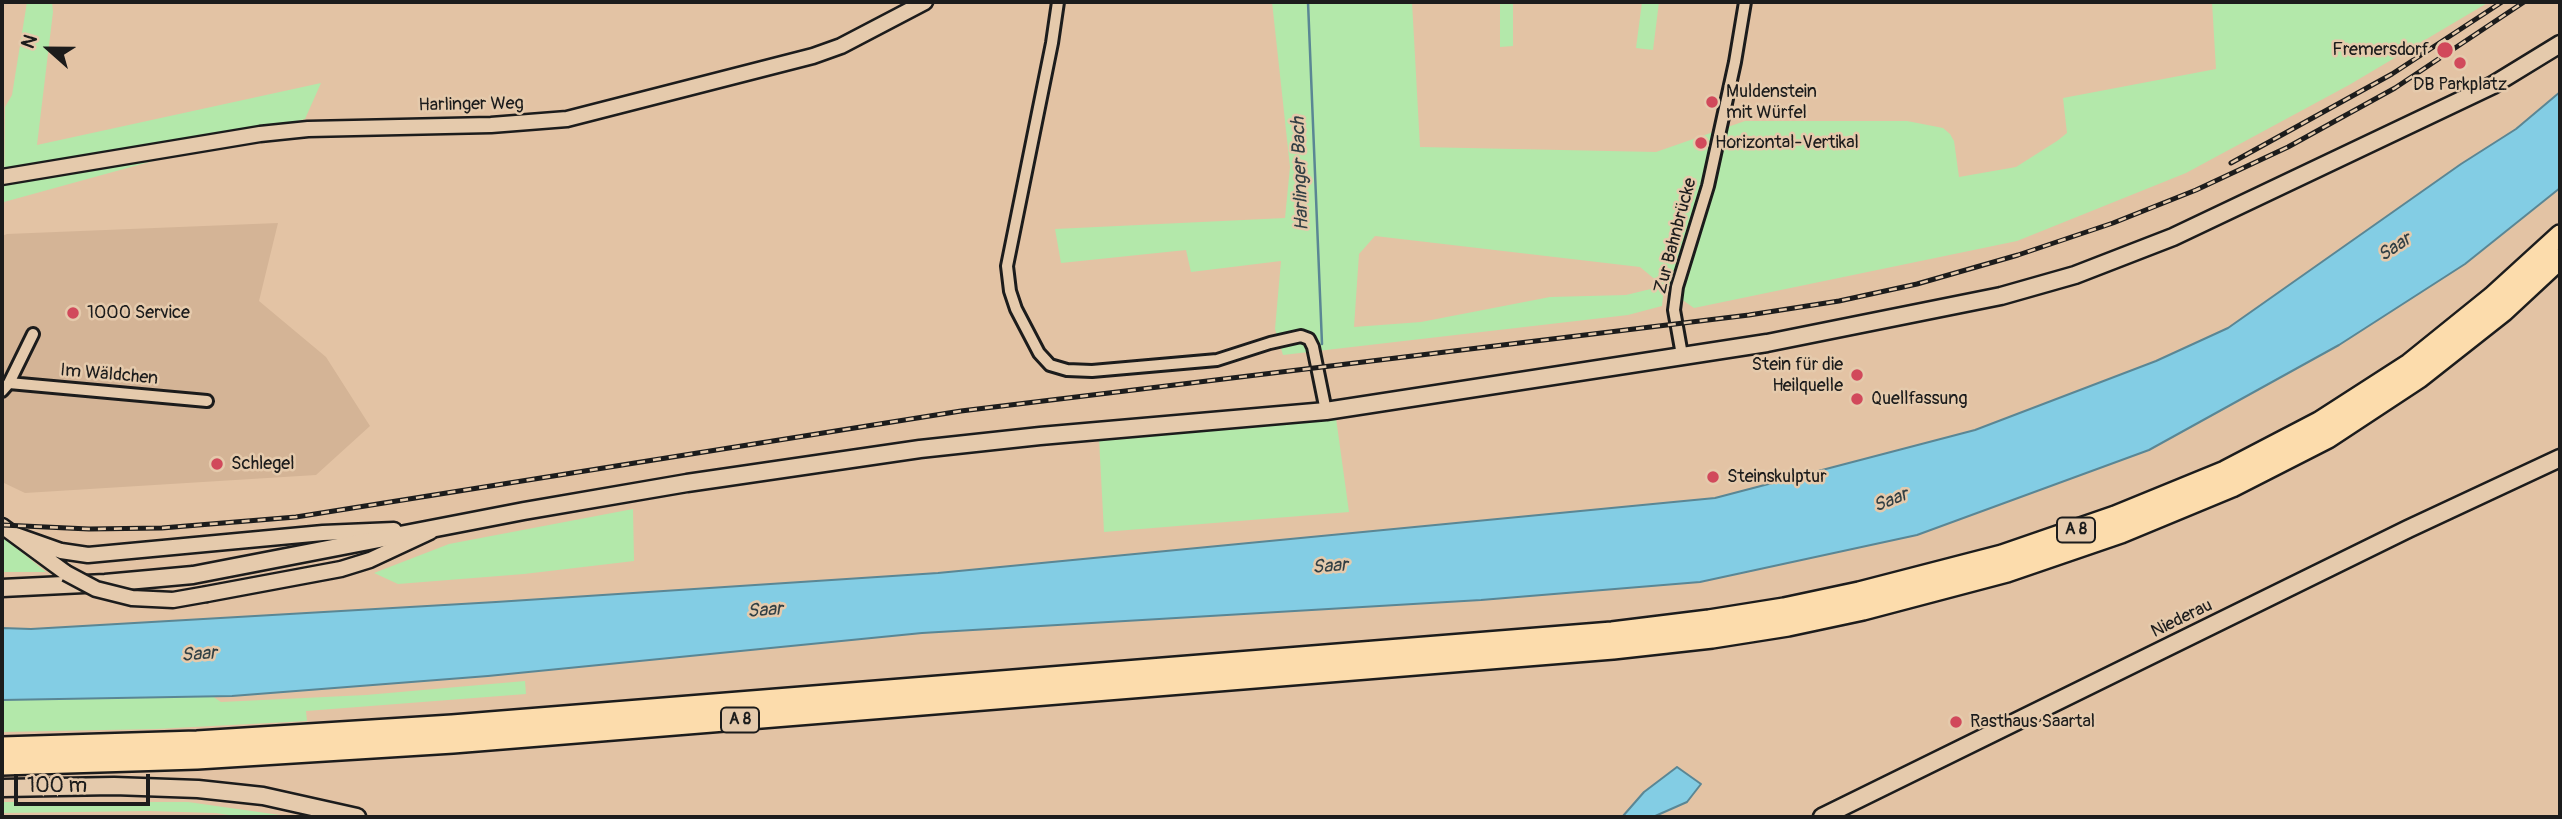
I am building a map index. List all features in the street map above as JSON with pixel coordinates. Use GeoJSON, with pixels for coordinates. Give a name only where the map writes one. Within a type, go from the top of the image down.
{"type":"FeatureCollection","features":[{"type":"Feature","properties":{"kind":"highway","name":"A 8"},"geometry":{"type":"LineString","coordinates":[[1517,649],[1784,608],[1959,567],[2115,516],[2225,471],[2319,422],[2358,398],[2452,331],[2560,235]]}},
{"type":"Feature","properties":{"kind":"highway","name":"A 8"},"geometry":{"type":"LineString","coordinates":[[2,747],[209,740],[452,725],[1517,649],[1712,638],[1788,626],[1953,588],[2020,568],[2121,533],[2232,487],[2328,438],[2368,413],[2463,345],[2560,259]]}},
{"type":"Feature","properties":{"kind":"highway","name":"A 8"},"geometry":{"type":"LineString","coordinates":[[2,765],[197,759],[453,743],[1476,652]]}},
{"type":"Feature","properties":{"kind":"main road"},"geometry":{"type":"LineString","coordinates":[[2,588],[71,586],[193,575],[687,483],[920,449],[1326,411],[1781,340],[2001,296],[2075,275],[2132,254],[2231,210],[2493,85],[2560,44]]}},
{"type":"Feature","properties":{"kind":"main road","name":"Niederau"},"geometry":{"type":"LineString","coordinates":[[1822,817],[2408,529],[2560,458]]}},
{"type":"Feature","properties":{"kind":"main road"},"geometry":{"type":"LineString","coordinates":[[2,788],[114,786],[198,789],[263,796],[357,817]]}},
{"type":"Feature","properties":{"kind":"street","name":"Harlinger Weg"},"geometry":{"type":"LineString","coordinates":[[2,177],[247,136],[308,129],[491,125],[567,118],[813,56],[841,46],[925,2]]}},
{"type":"Feature","properties":{"kind":"street"},"geometry":{"type":"LineString","coordinates":[[1058,2],[1007,267],[1013,300],[1039,353],[1050,365],[1067,370],[1093,371],[1217,360],[1301,336],[1309,339],[1313,347],[1326,411]]}},
{"type":"Feature","properties":{"kind":"street","name":"Zur Bahnbrücke"},"geometry":{"type":"LineString","coordinates":[[1682,355],[1674,310],[1677,287],[1708,186],[1745,2]]}},
{"type":"Feature","properties":{"kind":"street","name":"Im Wäldchen"},"geometry":{"type":"LineString","coordinates":[[33,334],[5,387],[206,401]]}},
{"type":"Feature","properties":{"kind":"street"},"geometry":{"type":"LineString","coordinates":[[8,530],[61,551],[88,555],[323,533],[441,527]]}},
{"type":"Feature","properties":{"kind":"street"},"geometry":{"type":"LineString","coordinates":[[8,530],[66,573],[96,589],[132,598],[173,600],[341,569],[370,560],[441,527]]}},
{"type":"Feature","properties":{"kind":"shaded area"},"geometry":{"type":"Polygon","coordinates":[[[278,223],[259,301],[326,357],[370,426],[316,475],[25,493],[2,482],[2,236],[278,223]]]}},
{"type":"Feature","properties":{"kind":"green space"},"geometry":{"type":"Polygon","coordinates":[[[27,2],[52,2],[53,12],[37,145],[321,83],[305,119],[4,202],[5,107],[12,95],[27,2]]]}},
{"type":"Feature","properties":{"kind":"green space"},"geometry":{"type":"Polygon","coordinates":[[[1272,2],[1412,2],[1420,147],[1656,152],[1745,121],[1907,121],[1943,128],[1950,134],[1954,141],[1959,177],[2016,167],[2057,141],[2067,133],[2063,98],[2216,69],[2212,2],[2489,2],[2349,85],[2186,173],[2017,241],[1694,308],[1664,287],[1662,306],[1628,315],[1283,355],[1275,329],[1281,261],[1191,272],[1186,250],[1061,263],[1055,229],[1285,218],[1290,167],[1272,2]],[[1375,236],[1359,254],[1354,327],[1421,322],[1550,297],[1626,295],[1663,286],[1640,267],[1375,236]]]}},
{"type":"Feature","properties":{"kind":"green space"},"geometry":{"type":"Polygon","coordinates":[[[1500,2],[1513,2],[1513,46],[1500,47],[1500,2]]]}},
{"type":"Feature","properties":{"kind":"green space"},"geometry":{"type":"Polygon","coordinates":[[[1642,2],[1659,2],[1653,50],[1636,48],[1642,2]]]}},
{"type":"Feature","properties":{"kind":"green space"},"geometry":{"type":"Polygon","coordinates":[[[1336,418],[1349,512],[1104,532],[1099,439],[1336,418]]]}},
{"type":"Feature","properties":{"kind":"green space"},"geometry":{"type":"Polygon","coordinates":[[[633,509],[634,561],[524,574],[398,584],[374,573],[449,544],[633,509]]]}},
{"type":"Feature","properties":{"kind":"green space"},"geometry":{"type":"Polygon","coordinates":[[[2,536],[46,572],[2,572],[2,536]]]}},
{"type":"Feature","properties":{"kind":"green space"},"geometry":{"type":"Polygon","coordinates":[[[525,681],[526,694],[306,711],[307,721],[156,729],[2,732],[2,700],[212,696],[221,702],[366,695],[525,681]]]}},
{"type":"Feature","properties":{"kind":"green space"},"geometry":{"type":"Polygon","coordinates":[[[2,802],[188,802],[294,817],[242,817],[216,813],[149,811],[2,813],[2,802]]]}},
{"type":"Feature","properties":{"kind":"water","name":"Saar"},"geometry":{"type":"Polygon","coordinates":[[[2560,92],[2560,188],[2465,264],[2339,345],[2149,450],[1917,535],[1700,582],[1481,600],[922,633],[488,676],[232,696],[2,700],[2,628],[31,629],[496,602],[938,573],[1715,498],[1975,430],[2156,361],[2228,328],[2461,164],[2516,129],[2560,92]]]}},
{"type":"Feature","properties":{"kind":"water"},"geometry":{"type":"Polygon","coordinates":[[[1677,767],[1701,784],[1687,802],[1653,817],[1623,816],[1644,792],[1677,767]]]}},
{"type":"Feature","properties":{"kind":"waterway","name":"Harlinger Bach"},"geometry":{"type":"LineString","coordinates":[[1308,2],[1322,344]]}},
{"type":"Feature","properties":{"kind":"railway"},"geometry":{"type":"LineString","coordinates":[[2231,163],[2392,74],[2502,2]]}},
{"type":"Feature","properties":{"kind":"railway"},"geometry":{"type":"LineString","coordinates":[[2,525],[89,529],[162,528],[296,517],[961,411],[1749,315],[1839,301],[1917,284],[2018,255],[2113,223],[2196,190],[2288,147],[2395,88],[2524,2]]}},
{"type":"Feature","properties":{"kind":"place","name":"Fremersdorf"},"geometry":{"type":"Point","coordinates":[2445,50]}},
{"type":"Feature","properties":{"kind":"place","name":"DB Parkplatz"},"geometry":{"type":"Point","coordinates":[2460,63]}},
{"type":"Feature","properties":{"kind":"place","name":"Muldenstein mit Würfel"},"geometry":{"type":"Point","coordinates":[1712,102]}},
{"type":"Feature","properties":{"kind":"place","name":"Horizontal-Vertikal"},"geometry":{"type":"Point","coordinates":[1701,143]}},
{"type":"Feature","properties":{"kind":"place","name":"1000 Service"},"geometry":{"type":"Point","coordinates":[73,313]}},
{"type":"Feature","properties":{"kind":"place","name":"Stein für die Heilquelle"},"geometry":{"type":"Point","coordinates":[1857,375]}},
{"type":"Feature","properties":{"kind":"place","name":"Quellfassung"},"geometry":{"type":"Point","coordinates":[1857,399]}},
{"type":"Feature","properties":{"kind":"place","name":"Schlegel"},"geometry":{"type":"Point","coordinates":[217,464]}},
{"type":"Feature","properties":{"kind":"place","name":"Steinskulptur"},"geometry":{"type":"Point","coordinates":[1713,477]}},
{"type":"Feature","properties":{"kind":"place","name":"Rasthaus Saartal"},"geometry":{"type":"Point","coordinates":[1956,722]}}]}
